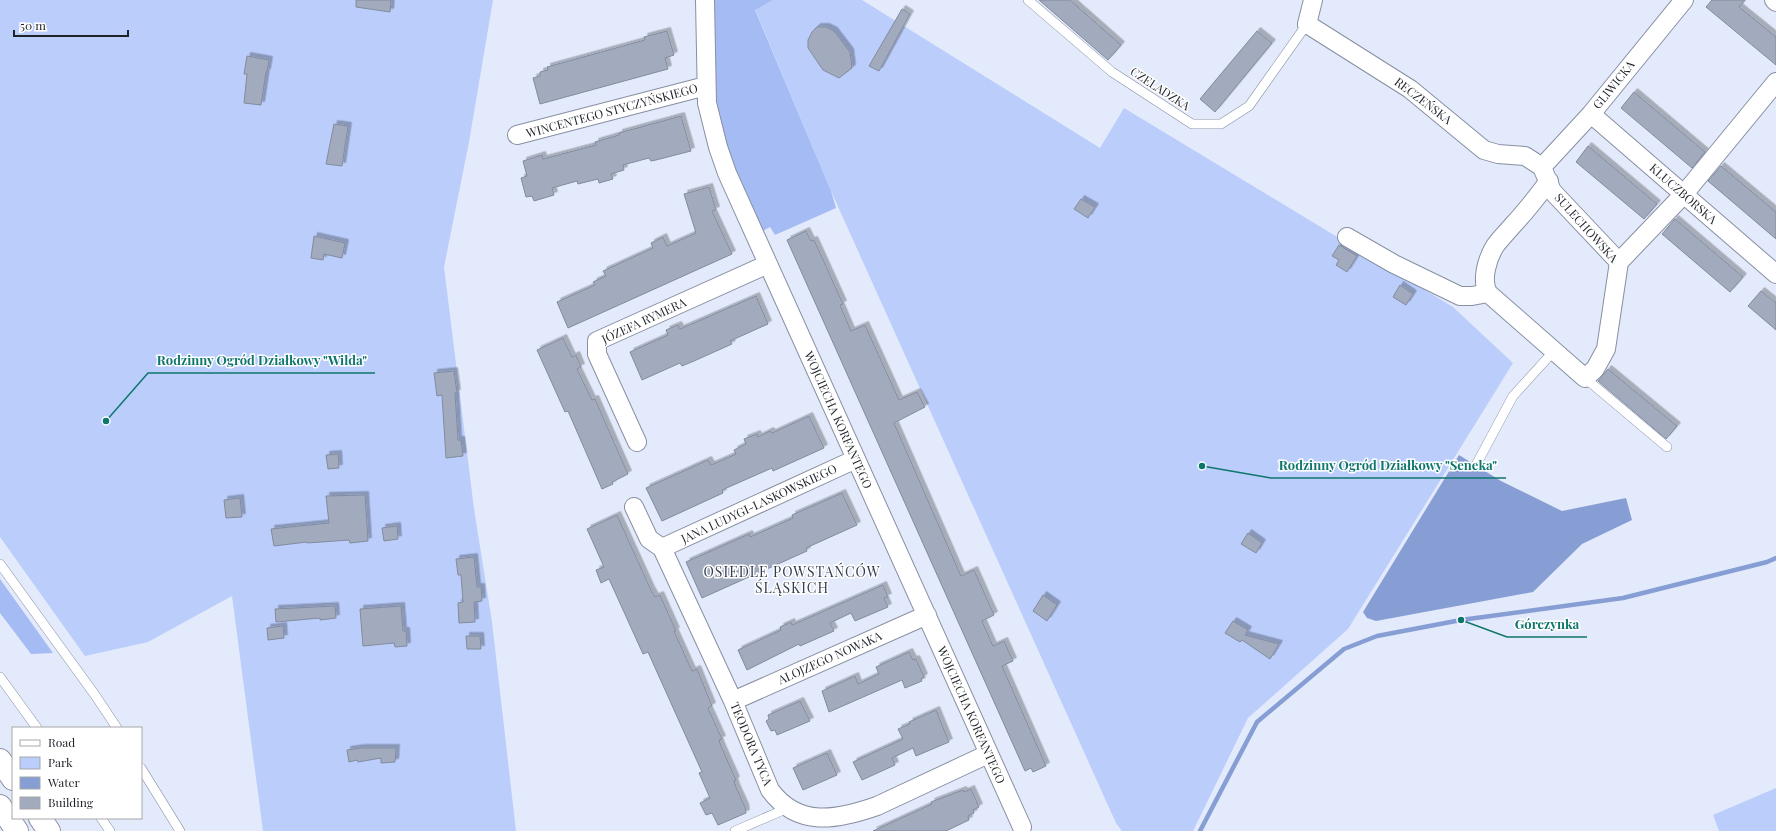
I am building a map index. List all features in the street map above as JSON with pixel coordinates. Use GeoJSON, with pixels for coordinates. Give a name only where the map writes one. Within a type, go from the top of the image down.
{"type":"FeatureCollection","features":[{"type":"Feature","properties":{"kind":"highway"},"geometry":{"type":"LineString","coordinates":[[0,760],[12,778]]}},
{"type":"Feature","properties":{"kind":"highway"},"geometry":{"type":"LineString","coordinates":[[0,806],[18,831]]}},
{"type":"Feature","properties":{"kind":"highway"},"geometry":{"type":"LineString","coordinates":[[41,819],[49,831]]}},
{"type":"Feature","properties":{"kind":"street","name":"WOJCIECHA KORFANTEGO"},"geometry":{"type":"LineString","coordinates":[[705,0],[706,86],[708,109],[718,147],[727,173],[1022,827]]}},
{"type":"Feature","properties":{"kind":"street"},"geometry":{"type":"LineString","coordinates":[[1307,24],[1313,0]]}},
{"type":"Feature","properties":{"kind":"street","name":"GLIWICKA"},"geometry":{"type":"LineString","coordinates":[[1488,293],[1484,287],[1485,274],[1489,258],[1495,246],[1535,200],[1545,174],[1590,114],[1684,0]]}},
{"type":"Feature","properties":{"kind":"street","name":"RECZEŃSKA"},"geometry":{"type":"LineString","coordinates":[[1307,24],[1410,89],[1484,150],[1498,154],[1525,156],[1545,174]]}},
{"type":"Feature","properties":{"kind":"street"},"geometry":{"type":"LineString","coordinates":[[1619,262],[1684,194],[1776,82]]}},
{"type":"Feature","properties":{"kind":"street","name":"WINCENTEGO STYCZYŃSKIEGO"},"geometry":{"type":"LineString","coordinates":[[518,135],[706,86]]}},
{"type":"Feature","properties":{"kind":"street","name":"KLUCZBORSKA"},"geometry":{"type":"LineString","coordinates":[[1590,114],[1684,194],[1773,266]]}},
{"type":"Feature","properties":{"kind":"street","name":"SULECHOWSKA"},"geometry":{"type":"LineString","coordinates":[[1545,174],[1552,191],[1619,262],[1606,349],[1595,368],[1586,378]]}},
{"type":"Feature","properties":{"kind":"street"},"geometry":{"type":"LineString","coordinates":[[1347,237],[1394,264],[1460,296],[1472,296],[1488,293],[1526,328],[1586,378]]}},
{"type":"Feature","properties":{"kind":"street","name":"JÓZEFA RYMERA"},"geometry":{"type":"LineString","coordinates":[[638,442],[597,354],[597,341],[768,264]]}},
{"type":"Feature","properties":{"kind":"street","name":"JANA LUDYGI-LASKOWSKIEGO"},"geometry":{"type":"LineString","coordinates":[[662,548],[856,459]]}},
{"type":"Feature","properties":{"kind":"street","name":"TEODORA TYCA"},"geometry":{"type":"LineString","coordinates":[[634,507],[649,539],[662,548],[733,701],[770,790],[777,800],[788,808],[815,818],[838,818],[858,813],[877,806],[988,754]]}},
{"type":"Feature","properties":{"kind":"street","name":"ALOJZEGO NOWAKA"},"geometry":{"type":"LineString","coordinates":[[733,701],[927,616]]}},
{"type":"Feature","properties":{"kind":"lane","name":"CZELADZKA"},"geometry":{"type":"LineString","coordinates":[[1028,0],[1112,72],[1192,124],[1221,124],[1249,106],[1307,24]]}},
{"type":"Feature","properties":{"kind":"lane"},"geometry":{"type":"LineString","coordinates":[[1476,465],[1513,396],[1554,351]]}},
{"type":"Feature","properties":{"kind":"lane"},"geometry":{"type":"LineString","coordinates":[[1586,378],[1667,447]]}},
{"type":"Feature","properties":{"kind":"lane"},"geometry":{"type":"LineString","coordinates":[[0,564],[116,727]]}},
{"type":"Feature","properties":{"kind":"lane"},"geometry":{"type":"LineString","coordinates":[[0,677],[37,727]]}},
{"type":"Feature","properties":{"kind":"lane"},"geometry":{"type":"LineString","coordinates":[[142,770],[180,831]]}},
{"type":"Feature","properties":{"kind":"lane"},"geometry":{"type":"LineString","coordinates":[[735,831],[788,808]]}},
{"type":"Feature","properties":{"kind":"lane"},"geometry":{"type":"LineString","coordinates":[[102,819],[110,831]]}},
{"type":"Feature","properties":{"kind":"green space"},"geometry":{"type":"Polygon","coordinates":[[[0,0],[493,0],[469,142],[444,267],[474,509],[492,622],[516,831],[263,831],[232,596],[148,642],[85,656],[0,537],[0,0]]]}},
{"type":"Feature","properties":{"kind":"green space"},"geometry":{"type":"Polygon","coordinates":[[[773,0],[862,0],[1100,148],[1124,108],[1453,307],[1513,363],[1348,629],[1248,718],[1193,831],[1122,831],[1116,823],[831,191],[755,9],[773,0]]]}},
{"type":"Feature","properties":{"kind":"green space"},"geometry":{"type":"Polygon","coordinates":[[[1776,788],[1776,831],[1719,831],[1713,815],[1776,788]]]}},
{"type":"Feature","properties":{"kind":"shaded area"},"geometry":{"type":"Polygon","coordinates":[[[711,0],[773,0],[755,10],[831,191],[836,208],[775,235],[770,227],[761,232],[735,174],[718,123],[711,77],[711,0]]]}},
{"type":"Feature","properties":{"kind":"shaded area"},"geometry":{"type":"Polygon","coordinates":[[[0,579],[53,653],[31,654],[0,613],[0,579]]]}},
{"type":"Feature","properties":{"kind":"water"},"geometry":{"type":"Polygon","coordinates":[[[1459,455],[1501,481],[1562,511],[1626,498],[1632,520],[1582,544],[1533,592],[1376,621],[1367,618],[1363,612],[1459,455]]]}},
{"type":"Feature","properties":{"kind":"building"},"geometry":{"type":"Polygon","coordinates":[[[356,0],[391,0],[390,12],[356,7],[356,0]]]}},
{"type":"Feature","properties":{"kind":"building"},"geometry":{"type":"Polygon","coordinates":[[[1039,0],[1070,0],[1121,45],[1108,60],[1039,0]]]}},
{"type":"Feature","properties":{"kind":"building"},"geometry":{"type":"Polygon","coordinates":[[[1712,0],[1745,0],[1739,7],[1776,37],[1776,65],[1706,7],[1712,0]]]}},
{"type":"Feature","properties":{"kind":"building"},"geometry":{"type":"Polygon","coordinates":[[[902,9],[910,14],[879,71],[869,66],[902,9]]]}},
{"type":"Feature","properties":{"kind":"building"},"geometry":{"type":"Polygon","coordinates":[[[817,27],[826,27],[834,31],[850,52],[852,68],[839,78],[823,70],[808,48],[808,40],[812,32],[817,27]]]}},
{"type":"Feature","properties":{"kind":"building"},"geometry":{"type":"Polygon","coordinates":[[[667,31],[674,55],[665,58],[668,69],[540,104],[533,78],[540,76],[540,72],[548,70],[547,67],[645,40],[644,37],[667,31]]]}},
{"type":"Feature","properties":{"kind":"building"},"geometry":{"type":"Polygon","coordinates":[[[1257,31],[1272,43],[1215,112],[1200,99],[1257,31]]]}},
{"type":"Feature","properties":{"kind":"building"},"geometry":{"type":"Polygon","coordinates":[[[247,56],[269,60],[261,105],[244,103],[247,74],[244,74],[247,56]]]}},
{"type":"Feature","properties":{"kind":"building"},"geometry":{"type":"Polygon","coordinates":[[[1634,92],[1705,152],[1692,168],[1621,108],[1634,92]]]}},
{"type":"Feature","properties":{"kind":"building"},"geometry":{"type":"Polygon","coordinates":[[[681,116],[691,151],[656,160],[651,161],[649,158],[623,165],[624,170],[611,174],[613,179],[599,183],[598,179],[578,184],[577,181],[552,188],[554,195],[534,201],[532,196],[526,197],[521,178],[527,176],[523,161],[542,155],[543,159],[596,145],[595,142],[619,135],[619,133],[681,116]]]}},
{"type":"Feature","properties":{"kind":"building"},"geometry":{"type":"Polygon","coordinates":[[[334,124],[348,126],[342,166],[326,164],[334,124]]]}},
{"type":"Feature","properties":{"kind":"building"},"geometry":{"type":"Polygon","coordinates":[[[1588,146],[1657,204],[1644,219],[1576,162],[1588,146]]]}},
{"type":"Feature","properties":{"kind":"building"},"geometry":{"type":"Polygon","coordinates":[[[1721,166],[1776,212],[1776,239],[1708,181],[1721,166]]]}},
{"type":"Feature","properties":{"kind":"building"},"geometry":{"type":"Polygon","coordinates":[[[709,187],[716,210],[712,211],[732,254],[568,328],[557,302],[595,285],[593,282],[606,276],[603,271],[653,248],[651,243],[663,237],[667,246],[696,233],[684,194],[709,187]]]}},
{"type":"Feature","properties":{"kind":"building"},"geometry":{"type":"Polygon","coordinates":[[[1081,199],[1095,207],[1088,218],[1074,209],[1081,199]]]}},
{"type":"Feature","properties":{"kind":"building"},"geometry":{"type":"Polygon","coordinates":[[[1675,219],[1743,277],[1730,292],[1662,234],[1675,219]]]}},
{"type":"Feature","properties":{"kind":"building"},"geometry":{"type":"Polygon","coordinates":[[[806,231],[811,241],[814,240],[843,304],[840,305],[851,331],[865,325],[899,400],[917,392],[925,407],[894,423],[961,576],[974,570],[994,615],[982,621],[993,646],[1004,641],[1013,661],[1002,666],[1046,766],[1033,772],[1031,768],[1025,771],[787,240],[806,231]]]}},
{"type":"Feature","properties":{"kind":"building"},"geometry":{"type":"Polygon","coordinates":[[[314,236],[345,243],[342,258],[324,254],[323,260],[311,258],[314,236]]]}},
{"type":"Feature","properties":{"kind":"building"},"geometry":{"type":"Polygon","coordinates":[[[1339,245],[1357,256],[1347,272],[1336,265],[1339,260],[1332,256],[1339,245]]]}},
{"type":"Feature","properties":{"kind":"building"},"geometry":{"type":"Polygon","coordinates":[[[1400,285],[1413,294],[1406,305],[1393,297],[1400,285]]]}},
{"type":"Feature","properties":{"kind":"building"},"geometry":{"type":"Polygon","coordinates":[[[1761,291],[1776,303],[1776,330],[1748,306],[1761,291]]]}},
{"type":"Feature","properties":{"kind":"building"},"geometry":{"type":"Polygon","coordinates":[[[756,296],[768,324],[730,341],[732,344],[694,361],[682,366],[680,363],[642,380],[630,352],[668,335],[666,330],[678,325],[680,329],[756,296]]]}},
{"type":"Feature","properties":{"kind":"building"},"geometry":{"type":"Polygon","coordinates":[[[563,338],[572,357],[576,355],[581,367],[577,369],[592,400],[595,399],[628,474],[602,489],[568,411],[565,412],[537,350],[563,338]]]}},
{"type":"Feature","properties":{"kind":"building"},"geometry":{"type":"Polygon","coordinates":[[[1608,369],[1677,426],[1666,439],[1598,381],[1608,369]]]}},
{"type":"Feature","properties":{"kind":"building"},"geometry":{"type":"Polygon","coordinates":[[[454,371],[457,393],[455,393],[458,440],[461,440],[463,456],[446,458],[442,395],[437,396],[434,373],[454,371]]]}},
{"type":"Feature","properties":{"kind":"building"},"geometry":{"type":"Polygon","coordinates":[[[809,416],[824,448],[773,471],[772,468],[722,490],[723,493],[662,521],[646,488],[708,460],[711,465],[736,454],[734,450],[746,444],[744,439],[757,434],[758,437],[770,431],[772,433],[809,416]]]}},
{"type":"Feature","properties":{"kind":"building"},"geometry":{"type":"Polygon","coordinates":[[[338,454],[339,468],[328,469],[326,455],[338,454]]]}},
{"type":"Feature","properties":{"kind":"building"},"geometry":{"type":"Polygon","coordinates":[[[842,493],[857,525],[806,548],[807,551],[702,598],[686,562],[749,534],[750,537],[766,530],[793,518],[792,515],[842,493]]]}},
{"type":"Feature","properties":{"kind":"building"},"geometry":{"type":"Polygon","coordinates":[[[365,495],[368,541],[350,543],[349,540],[307,542],[274,546],[271,529],[329,523],[326,496],[365,495]]]}},
{"type":"Feature","properties":{"kind":"building"},"geometry":{"type":"Polygon","coordinates":[[[240,498],[242,517],[226,518],[224,500],[240,498]]]}},
{"type":"Feature","properties":{"kind":"building"},"geometry":{"type":"Polygon","coordinates":[[[617,515],[651,590],[655,597],[660,595],[692,671],[697,669],[712,706],[708,708],[722,739],[719,740],[721,746],[736,780],[734,781],[736,787],[745,807],[746,813],[718,825],[712,813],[706,815],[700,803],[710,798],[699,773],[702,772],[648,652],[643,654],[609,579],[601,583],[596,570],[604,567],[587,529],[617,515]]]}},
{"type":"Feature","properties":{"kind":"building"},"geometry":{"type":"Polygon","coordinates":[[[397,526],[398,539],[384,541],[382,528],[397,526]]]}},
{"type":"Feature","properties":{"kind":"building"},"geometry":{"type":"Polygon","coordinates":[[[1248,533],[1262,543],[1256,553],[1241,544],[1248,533]]]}},
{"type":"Feature","properties":{"kind":"building"},"geometry":{"type":"Polygon","coordinates":[[[474,557],[477,587],[481,587],[482,601],[474,602],[475,622],[459,623],[458,603],[463,602],[461,575],[458,575],[456,559],[474,557]]]}},
{"type":"Feature","properties":{"kind":"building"},"geometry":{"type":"Polygon","coordinates":[[[883,585],[888,597],[884,598],[888,607],[855,621],[851,613],[830,623],[834,631],[800,646],[799,644],[747,670],[738,650],[781,630],[780,627],[791,622],[792,625],[883,585]]]}},
{"type":"Feature","properties":{"kind":"building"},"geometry":{"type":"Polygon","coordinates":[[[1043,595],[1057,605],[1047,621],[1033,611],[1043,595]]]}},
{"type":"Feature","properties":{"kind":"building"},"geometry":{"type":"Polygon","coordinates":[[[335,606],[336,618],[276,622],[275,609],[335,606]]]}},
{"type":"Feature","properties":{"kind":"building"},"geometry":{"type":"Polygon","coordinates":[[[401,606],[403,631],[406,631],[407,646],[395,647],[394,643],[363,646],[360,609],[401,606]]]}},
{"type":"Feature","properties":{"kind":"building"},"geometry":{"type":"Polygon","coordinates":[[[1233,621],[1248,630],[1245,635],[1279,644],[1270,659],[1242,640],[1240,642],[1225,633],[1233,621]]]}},
{"type":"Feature","properties":{"kind":"building"},"geometry":{"type":"Polygon","coordinates":[[[283,626],[284,638],[268,640],[267,628],[283,626]]]}},
{"type":"Feature","properties":{"kind":"building"},"geometry":{"type":"Polygon","coordinates":[[[466,636],[480,636],[481,649],[467,649],[466,636]]]}},
{"type":"Feature","properties":{"kind":"building"},"geometry":{"type":"Polygon","coordinates":[[[909,652],[913,660],[916,659],[924,677],[921,679],[922,681],[905,688],[902,680],[829,712],[822,691],[855,676],[858,684],[879,674],[876,667],[909,652]]]}},
{"type":"Feature","properties":{"kind":"building"},"geometry":{"type":"Polygon","coordinates":[[[800,701],[810,721],[777,735],[775,730],[771,731],[766,721],[769,719],[768,715],[800,701]]]}},
{"type":"Feature","properties":{"kind":"building"},"geometry":{"type":"Polygon","coordinates":[[[936,710],[949,742],[916,756],[913,748],[892,758],[895,765],[862,780],[853,762],[903,739],[898,729],[910,724],[909,722],[936,710]]]}},
{"type":"Feature","properties":{"kind":"building"},"geometry":{"type":"Polygon","coordinates":[[[361,748],[396,748],[395,762],[381,763],[381,758],[349,762],[347,750],[361,748]]]}},
{"type":"Feature","properties":{"kind":"building"},"geometry":{"type":"Polygon","coordinates":[[[827,753],[837,775],[803,790],[793,768],[827,753]]]}},
{"type":"Feature","properties":{"kind":"building"},"geometry":{"type":"Polygon","coordinates":[[[971,789],[979,807],[973,810],[974,813],[968,816],[969,820],[946,831],[873,831],[932,804],[931,802],[963,790],[964,792],[971,789]]]}},
{"type":"Feature","properties":{"kind":"waterway"},"geometry":{"type":"LineString","coordinates":[[1200,831],[1257,722],[1344,649],[1377,636],[1461,620],[1623,598],[1767,562],[1776,558]]}},
{"type":"Feature","properties":{"kind":"place","name":"Rodzinny Ogród Działkowy \"Wilda\""},"geometry":{"type":"Point","coordinates":[106,421]}},
{"type":"Feature","properties":{"kind":"place","name":"Rodzinny Ogród Działkowy \"Seneka\""},"geometry":{"type":"Point","coordinates":[1202,466]}},
{"type":"Feature","properties":{"kind":"place","name":"Górczynka"},"geometry":{"type":"Point","coordinates":[1461,620]}},
{"type":"Feature","properties":{"kind":"district","name":"OSIEDLE POWSTAŃCÓW ŚLĄSKICH"},"geometry":{"type":"Point","coordinates":[792,580]}}]}
